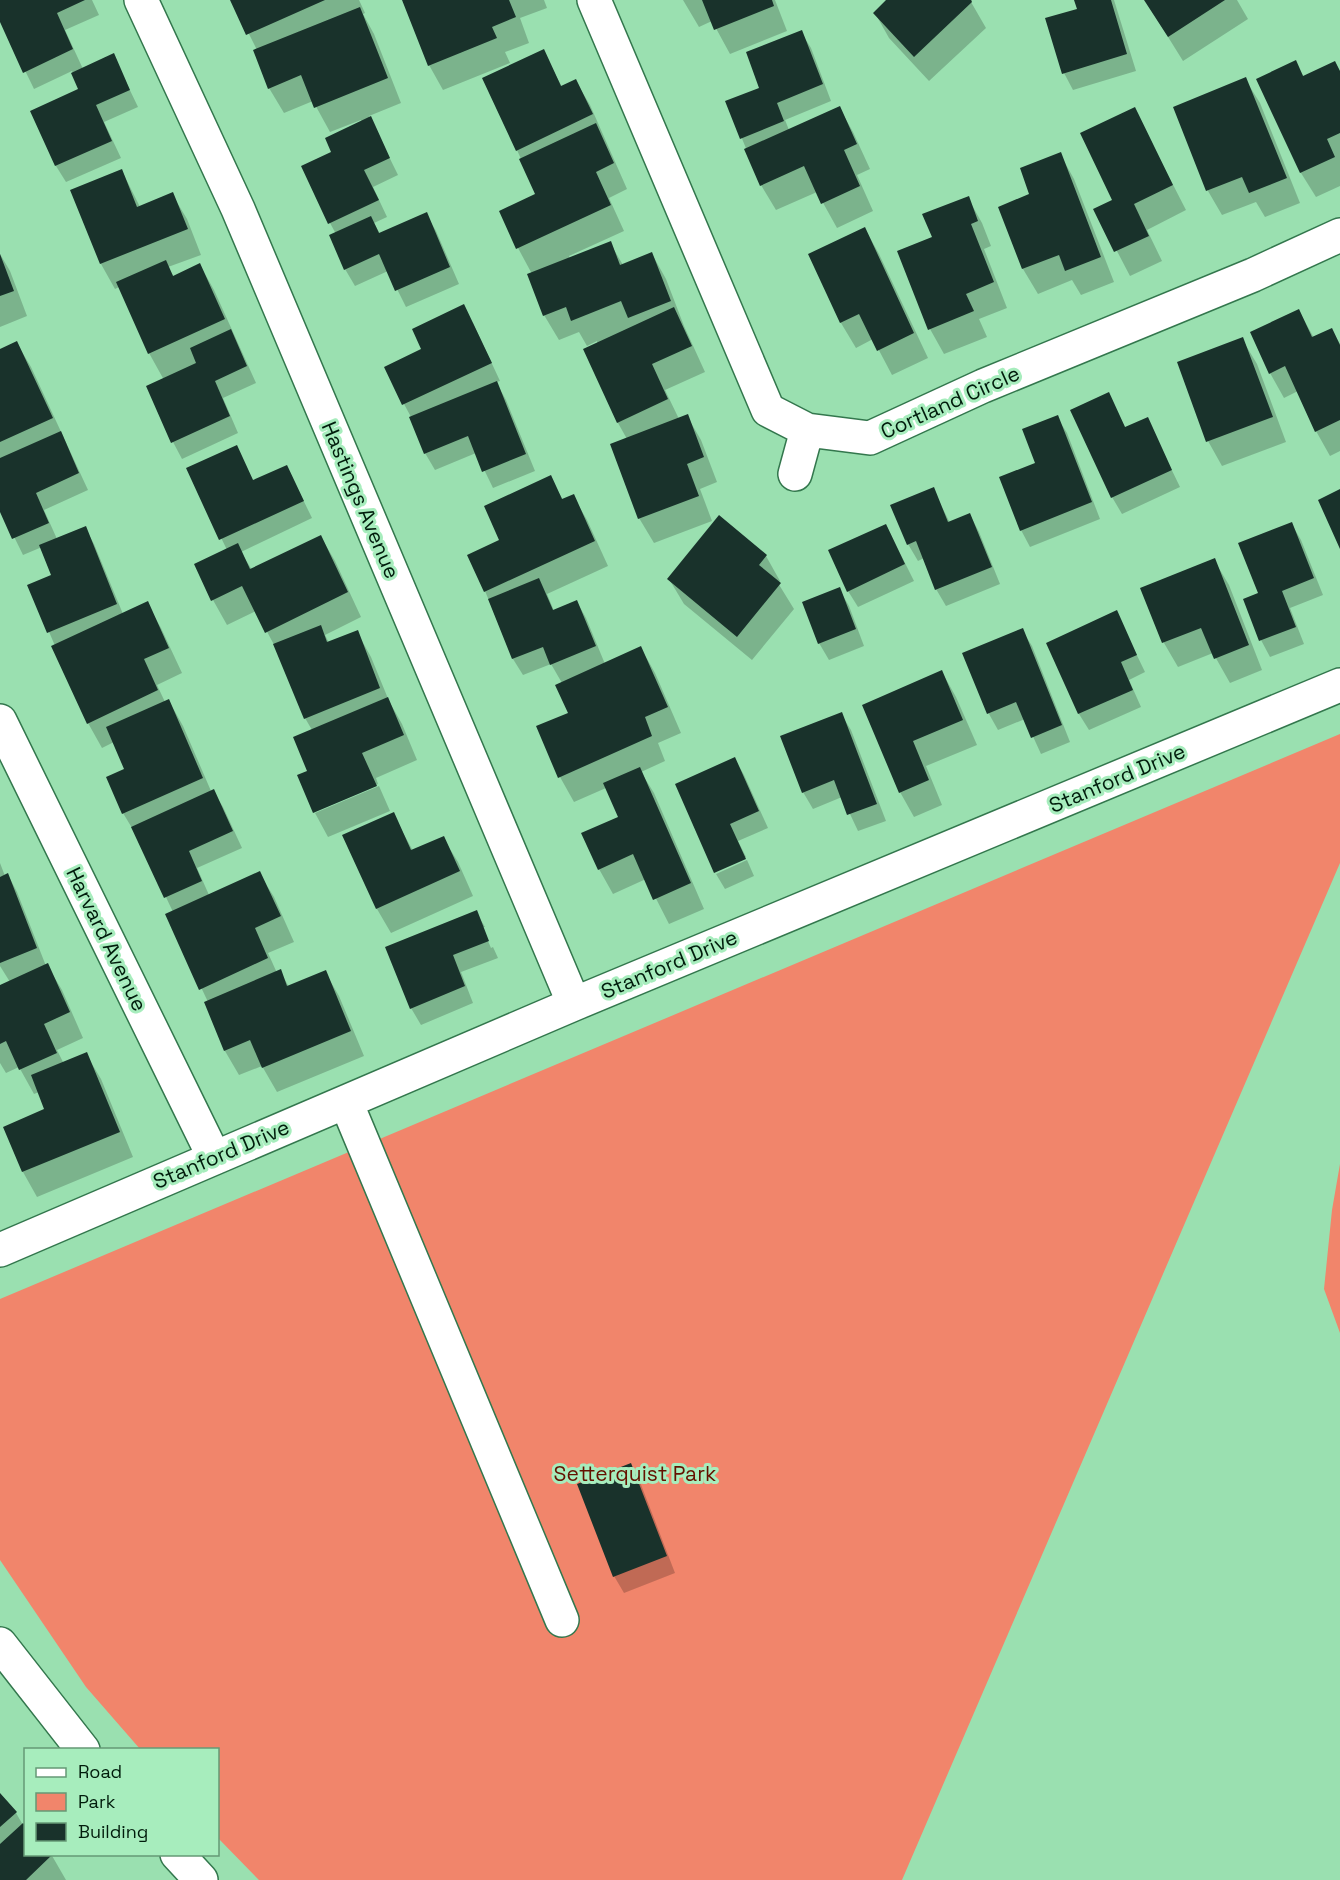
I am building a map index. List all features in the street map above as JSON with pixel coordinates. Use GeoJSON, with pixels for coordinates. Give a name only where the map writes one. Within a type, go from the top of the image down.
{"type":"FeatureCollection","features":[{"type":"Feature","properties":{"kind":"street","name":"Hastings Avenue"},"geometry":{"type":"LineString","coordinates":[[141,0],[238,209],[574,1004]]}},
{"type":"Feature","properties":{"kind":"street","name":"Cortland Circle"},"geometry":{"type":"LineString","coordinates":[[594,0],[768,410],[807,430],[870,438],[983,386],[1253,275],[1340,235]]}},
{"type":"Feature","properties":{"kind":"street"},"geometry":{"type":"LineString","coordinates":[[795,474],[807,430]]}},
{"type":"Feature","properties":{"kind":"street","name":"Stanford Drive"},"geometry":{"type":"LineString","coordinates":[[0,1250],[574,1004],[1340,685]]}},
{"type":"Feature","properties":{"kind":"street","name":"Harvard Avenue"},"geometry":{"type":"LineString","coordinates":[[0,721],[214,1157]]}},
{"type":"Feature","properties":{"kind":"street"},"geometry":{"type":"LineString","coordinates":[[346,1102],[562,1620]]}},
{"type":"Feature","properties":{"kind":"street"},"geometry":{"type":"LineString","coordinates":[[0,1644],[82,1748]]}},
{"type":"Feature","properties":{"kind":"street"},"geometry":{"type":"LineString","coordinates":[[179,1856],[201,1880]]}},
{"type":"Feature","properties":{"kind":"green space","name":"Setterquist Park"},"geometry":{"type":"Polygon","coordinates":[[[1340,734],[1340,863],[902,1880],[259,1880],[219,1839],[219,1748],[139,1748],[86,1687],[0,1560],[0,1299],[1340,734]]]}},
{"type":"Feature","properties":{"kind":"green space"},"geometry":{"type":"Polygon","coordinates":[[[1340,1164],[1340,1333],[1324,1289],[1332,1210],[1340,1164]]]}},
{"type":"Feature","properties":{"kind":"building"},"geometry":{"type":"Polygon","coordinates":[[[0,0],[85,0],[57,13],[73,49],[23,73],[0,22],[0,0]]]}},
{"type":"Feature","properties":{"kind":"building"},"geometry":{"type":"Polygon","coordinates":[[[230,0],[325,0],[246,35],[230,0]]]}},
{"type":"Feature","properties":{"kind":"building"},"geometry":{"type":"Polygon","coordinates":[[[402,0],[509,0],[516,17],[492,27],[497,38],[428,66],[402,0]]]}},
{"type":"Feature","properties":{"kind":"building"},"geometry":{"type":"Polygon","coordinates":[[[702,0],[772,0],[774,6],[714,30],[702,0]]]}},
{"type":"Feature","properties":{"kind":"building"},"geometry":{"type":"Polygon","coordinates":[[[886,0],[971,0],[972,2],[914,57],[873,13],[886,0]]]}},
{"type":"Feature","properties":{"kind":"building"},"geometry":{"type":"Polygon","coordinates":[[[1074,0],[1111,0],[1127,54],[1062,74],[1045,18],[1077,9],[1074,0]]]}},
{"type":"Feature","properties":{"kind":"building"},"geometry":{"type":"Polygon","coordinates":[[[1144,0],[1225,0],[1168,37],[1144,0]]]}},
{"type":"Feature","properties":{"kind":"building"},"geometry":{"type":"Polygon","coordinates":[[[360,7],[388,78],[314,108],[301,75],[268,89],[253,50],[360,7]]]}},
{"type":"Feature","properties":{"kind":"building"},"geometry":{"type":"Polygon","coordinates":[[[802,30],[823,84],[777,103],[784,121],[740,139],[725,101],[759,88],[746,52],[802,30]]]}},
{"type":"Feature","properties":{"kind":"building"},"geometry":{"type":"Polygon","coordinates":[[[544,49],[561,86],[576,79],[593,114],[516,151],[482,78],[544,49]]]}},
{"type":"Feature","properties":{"kind":"building"},"geometry":{"type":"Polygon","coordinates":[[[114,53],[130,90],[96,105],[112,141],[55,166],[30,111],[78,89],[71,73],[114,53]]]}},
{"type":"Feature","properties":{"kind":"building"},"geometry":{"type":"Polygon","coordinates":[[[1296,60],[1303,76],[1335,61],[1340,71],[1340,133],[1327,139],[1335,157],[1300,173],[1256,79],[1296,60]]]}},
{"type":"Feature","properties":{"kind":"building"},"geometry":{"type":"Polygon","coordinates":[[[1246,77],[1287,178],[1249,193],[1242,177],[1206,191],[1173,107],[1246,77]]]}},
{"type":"Feature","properties":{"kind":"building"},"geometry":{"type":"Polygon","coordinates":[[[840,106],[857,144],[844,150],[860,186],[821,204],[804,166],[760,186],[744,149],[840,106]]]}},
{"type":"Feature","properties":{"kind":"building"},"geometry":{"type":"Polygon","coordinates":[[[1135,107],[1173,185],[1134,204],[1149,236],[1114,252],[1093,209],[1112,200],[1080,133],[1135,107]]]}},
{"type":"Feature","properties":{"kind":"building"},"geometry":{"type":"Polygon","coordinates":[[[371,116],[390,158],[364,170],[379,200],[328,224],[301,166],[331,152],[325,138],[371,116]]]}},
{"type":"Feature","properties":{"kind":"building"},"geometry":{"type":"Polygon","coordinates":[[[596,123],[614,163],[596,172],[611,205],[516,249],[499,211],[535,194],[519,159],[596,123]]]}},
{"type":"Feature","properties":{"kind":"building"},"geometry":{"type":"Polygon","coordinates":[[[1061,152],[1101,257],[1065,271],[1059,255],[1022,269],[998,207],[1029,194],[1020,168],[1061,152]]]}},
{"type":"Feature","properties":{"kind":"building"},"geometry":{"type":"Polygon","coordinates":[[[122,169],[137,207],[173,192],[188,229],[100,264],[70,190],[122,169]]]}},
{"type":"Feature","properties":{"kind":"building"},"geometry":{"type":"Polygon","coordinates":[[[969,196],[978,221],[971,224],[994,282],[966,294],[974,311],[928,330],[897,251],[932,237],[922,214],[969,196]]]}},
{"type":"Feature","properties":{"kind":"building"},"geometry":{"type":"Polygon","coordinates":[[[427,212],[450,267],[395,291],[379,254],[344,270],[329,235],[371,216],[379,233],[427,212]]]}},
{"type":"Feature","properties":{"kind":"building"},"geometry":{"type":"Polygon","coordinates":[[[865,227],[914,333],[877,351],[859,314],[840,323],[808,254],[865,227]]]}},
{"type":"Feature","properties":{"kind":"building"},"geometry":{"type":"Polygon","coordinates":[[[611,241],[620,265],[652,252],[671,301],[628,318],[621,301],[571,321],[566,307],[543,316],[527,274],[611,241]]]}},
{"type":"Feature","properties":{"kind":"building"},"geometry":{"type":"Polygon","coordinates":[[[0,254],[14,291],[0,296],[0,254]]]}},
{"type":"Feature","properties":{"kind":"building"},"geometry":{"type":"Polygon","coordinates":[[[166,260],[173,276],[200,263],[225,319],[148,354],[116,282],[166,260]]]}},
{"type":"Feature","properties":{"kind":"building"},"geometry":{"type":"Polygon","coordinates":[[[464,304],[492,363],[402,405],[384,367],[421,349],[412,329],[464,304]]]}},
{"type":"Feature","properties":{"kind":"building"},"geometry":{"type":"Polygon","coordinates":[[[674,307],[692,346],[652,364],[668,399],[617,423],[583,349],[674,307]]]}},
{"type":"Feature","properties":{"kind":"building"},"geometry":{"type":"Polygon","coordinates":[[[1299,309],[1312,337],[1332,328],[1340,345],[1340,420],[1315,432],[1285,366],[1269,374],[1250,332],[1299,309]]]}},
{"type":"Feature","properties":{"kind":"building"},"geometry":{"type":"Polygon","coordinates":[[[231,329],[247,366],[215,381],[230,416],[171,443],[146,386],[196,363],[190,348],[231,329]]]}},
{"type":"Feature","properties":{"kind":"building"},"geometry":{"type":"Polygon","coordinates":[[[1243,337],[1273,417],[1206,442],[1177,362],[1243,337]]]}},
{"type":"Feature","properties":{"kind":"building"},"geometry":{"type":"Polygon","coordinates":[[[17,341],[53,418],[0,442],[0,349],[17,341]]]}},
{"type":"Feature","properties":{"kind":"building"},"geometry":{"type":"Polygon","coordinates":[[[497,381],[526,454],[482,472],[468,436],[424,454],[409,417],[497,381]]]}},
{"type":"Feature","properties":{"kind":"building"},"geometry":{"type":"Polygon","coordinates":[[[1109,392],[1125,427],[1148,417],[1172,470],[1111,498],[1070,410],[1109,392]]]}},
{"type":"Feature","properties":{"kind":"building"},"geometry":{"type":"Polygon","coordinates":[[[688,414],[704,457],[687,464],[699,496],[638,519],[610,444],[688,414]]]}},
{"type":"Feature","properties":{"kind":"building"},"geometry":{"type":"Polygon","coordinates":[[[1058,415],[1092,502],[1020,531],[999,477],[1035,463],[1022,429],[1058,415]]]}},
{"type":"Feature","properties":{"kind":"building"},"geometry":{"type":"Polygon","coordinates":[[[61,431],[79,473],[36,493],[49,523],[12,539],[0,512],[0,458],[61,431]]]}},
{"type":"Feature","properties":{"kind":"building"},"geometry":{"type":"Polygon","coordinates":[[[237,445],[253,480],[287,465],[304,501],[219,540],[186,468],[237,445]]]}},
{"type":"Feature","properties":{"kind":"building"},"geometry":{"type":"Polygon","coordinates":[[[551,475],[562,499],[574,494],[595,541],[484,592],[467,555],[499,540],[484,506],[551,475]]]}},
{"type":"Feature","properties":{"kind":"building"},"geometry":{"type":"Polygon","coordinates":[[[934,487],[948,522],[970,513],[992,567],[935,590],[916,541],[907,545],[890,505],[934,487]]]}},
{"type":"Feature","properties":{"kind":"building"},"geometry":{"type":"Polygon","coordinates":[[[1340,489],[1340,549],[1318,500],[1340,489]]]}},
{"type":"Feature","properties":{"kind":"building"},"geometry":{"type":"Polygon","coordinates":[[[719,515],[767,555],[759,565],[781,583],[737,637],[667,579],[719,515]]]}},
{"type":"Feature","properties":{"kind":"building"},"geometry":{"type":"Polygon","coordinates":[[[1292,522],[1314,578],[1282,591],[1296,627],[1259,641],[1243,599],[1258,593],[1238,543],[1292,522]]]}},
{"type":"Feature","properties":{"kind":"building"},"geometry":{"type":"Polygon","coordinates":[[[886,524],[905,564],[847,592],[828,550],[886,524]]]}},
{"type":"Feature","properties":{"kind":"building"},"geometry":{"type":"Polygon","coordinates":[[[86,526],[117,604],[47,633],[27,585],[51,575],[39,545],[86,526]]]}},
{"type":"Feature","properties":{"kind":"building"},"geometry":{"type":"Polygon","coordinates":[[[321,535],[348,592],[265,633],[242,586],[211,601],[194,564],[238,543],[250,569],[321,535]]]}},
{"type":"Feature","properties":{"kind":"building"},"geometry":{"type":"Polygon","coordinates":[[[1215,558],[1249,645],[1214,659],[1201,628],[1162,643],[1140,588],[1215,558]]]}},
{"type":"Feature","properties":{"kind":"building"},"geometry":{"type":"Polygon","coordinates":[[[539,578],[553,610],[577,600],[596,646],[550,665],[543,647],[512,659],[488,599],[539,578]]]}},
{"type":"Feature","properties":{"kind":"building"},"geometry":{"type":"Polygon","coordinates":[[[840,587],[856,629],[818,644],[802,602],[840,587]]]}},
{"type":"Feature","properties":{"kind":"building"},"geometry":{"type":"Polygon","coordinates":[[[148,601],[169,648],[144,659],[158,690],[87,724],[51,646],[148,601]]]}},
{"type":"Feature","properties":{"kind":"building"},"geometry":{"type":"Polygon","coordinates":[[[1117,610],[1137,655],[1121,662],[1133,690],[1078,714],[1046,643],[1117,610]]]}},
{"type":"Feature","properties":{"kind":"building"},"geometry":{"type":"Polygon","coordinates":[[[321,625],[327,642],[358,630],[380,688],[304,719],[273,644],[321,625]]]}},
{"type":"Feature","properties":{"kind":"building"},"geometry":{"type":"Polygon","coordinates":[[[1023,628],[1062,725],[1031,738],[1016,702],[987,714],[962,653],[1023,628]]]}},
{"type":"Feature","properties":{"kind":"building"},"geometry":{"type":"Polygon","coordinates":[[[641,646],[668,707],[645,717],[652,736],[558,778],[536,726],[568,713],[555,685],[641,646]]]}},
{"type":"Feature","properties":{"kind":"building"},"geometry":{"type":"Polygon","coordinates":[[[942,670],[963,720],[913,741],[929,780],[899,793],[862,705],[942,670]]]}},
{"type":"Feature","properties":{"kind":"building"},"geometry":{"type":"Polygon","coordinates":[[[388,697],[404,735],[362,753],[377,786],[313,813],[297,775],[307,771],[293,737],[388,697]]]}},
{"type":"Feature","properties":{"kind":"building"},"geometry":{"type":"Polygon","coordinates":[[[169,699],[203,778],[122,814],[106,777],[124,769],[106,727],[169,699]]]}},
{"type":"Feature","properties":{"kind":"building"},"geometry":{"type":"Polygon","coordinates":[[[842,712],[877,804],[847,815],[834,780],[802,793],[780,736],[842,712]]]}},
{"type":"Feature","properties":{"kind":"building"},"geometry":{"type":"Polygon","coordinates":[[[735,757],[759,811],[730,824],[746,859],[714,873],[675,784],[735,757]]]}},
{"type":"Feature","properties":{"kind":"building"},"geometry":{"type":"Polygon","coordinates":[[[640,767],[691,883],[653,900],[633,854],[598,870],[581,833],[618,817],[603,783],[640,767]]]}},
{"type":"Feature","properties":{"kind":"building"},"geometry":{"type":"Polygon","coordinates":[[[214,789],[233,831],[189,851],[202,881],[164,898],[131,827],[214,789]]]}},
{"type":"Feature","properties":{"kind":"building"},"geometry":{"type":"Polygon","coordinates":[[[394,812],[411,850],[444,836],[460,871],[376,909],[342,835],[394,812]]]}},
{"type":"Feature","properties":{"kind":"building"},"geometry":{"type":"Polygon","coordinates":[[[260,871],[281,916],[255,928],[268,958],[199,990],[165,914],[260,871]]]}},
{"type":"Feature","properties":{"kind":"building"},"geometry":{"type":"Polygon","coordinates":[[[8,873],[37,948],[0,963],[0,877],[8,873]]]}},
{"type":"Feature","properties":{"kind":"building"},"geometry":{"type":"Polygon","coordinates":[[[477,910],[489,941],[453,955],[465,986],[410,1009],[385,947],[477,910]]]}},
{"type":"Feature","properties":{"kind":"building"},"geometry":{"type":"Polygon","coordinates":[[[48,963],[70,1012],[44,1024],[57,1053],[19,1070],[6,1041],[0,1044],[0,985],[48,963]]]}},
{"type":"Feature","properties":{"kind":"building"},"geometry":{"type":"Polygon","coordinates":[[[281,969],[287,986],[326,970],[351,1031],[262,1068],[250,1040],[224,1051],[204,1002],[281,969]]]}},
{"type":"Feature","properties":{"kind":"building"},"geometry":{"type":"Polygon","coordinates":[[[87,1052],[120,1132],[22,1172],[3,1127],[44,1109],[31,1075],[87,1052]]]}},
{"type":"Feature","properties":{"kind":"building"},"geometry":{"type":"Polygon","coordinates":[[[631,1463],[667,1556],[613,1577],[577,1484],[631,1463]]]}},
{"type":"Feature","properties":{"kind":"building"},"geometry":{"type":"Polygon","coordinates":[[[0,1793],[17,1812],[0,1827],[0,1793]]]}},
{"type":"Feature","properties":{"kind":"building"},"geometry":{"type":"Polygon","coordinates":[[[23,1823],[24,1856],[51,1856],[26,1880],[0,1880],[0,1844],[23,1823]]]}}]}
